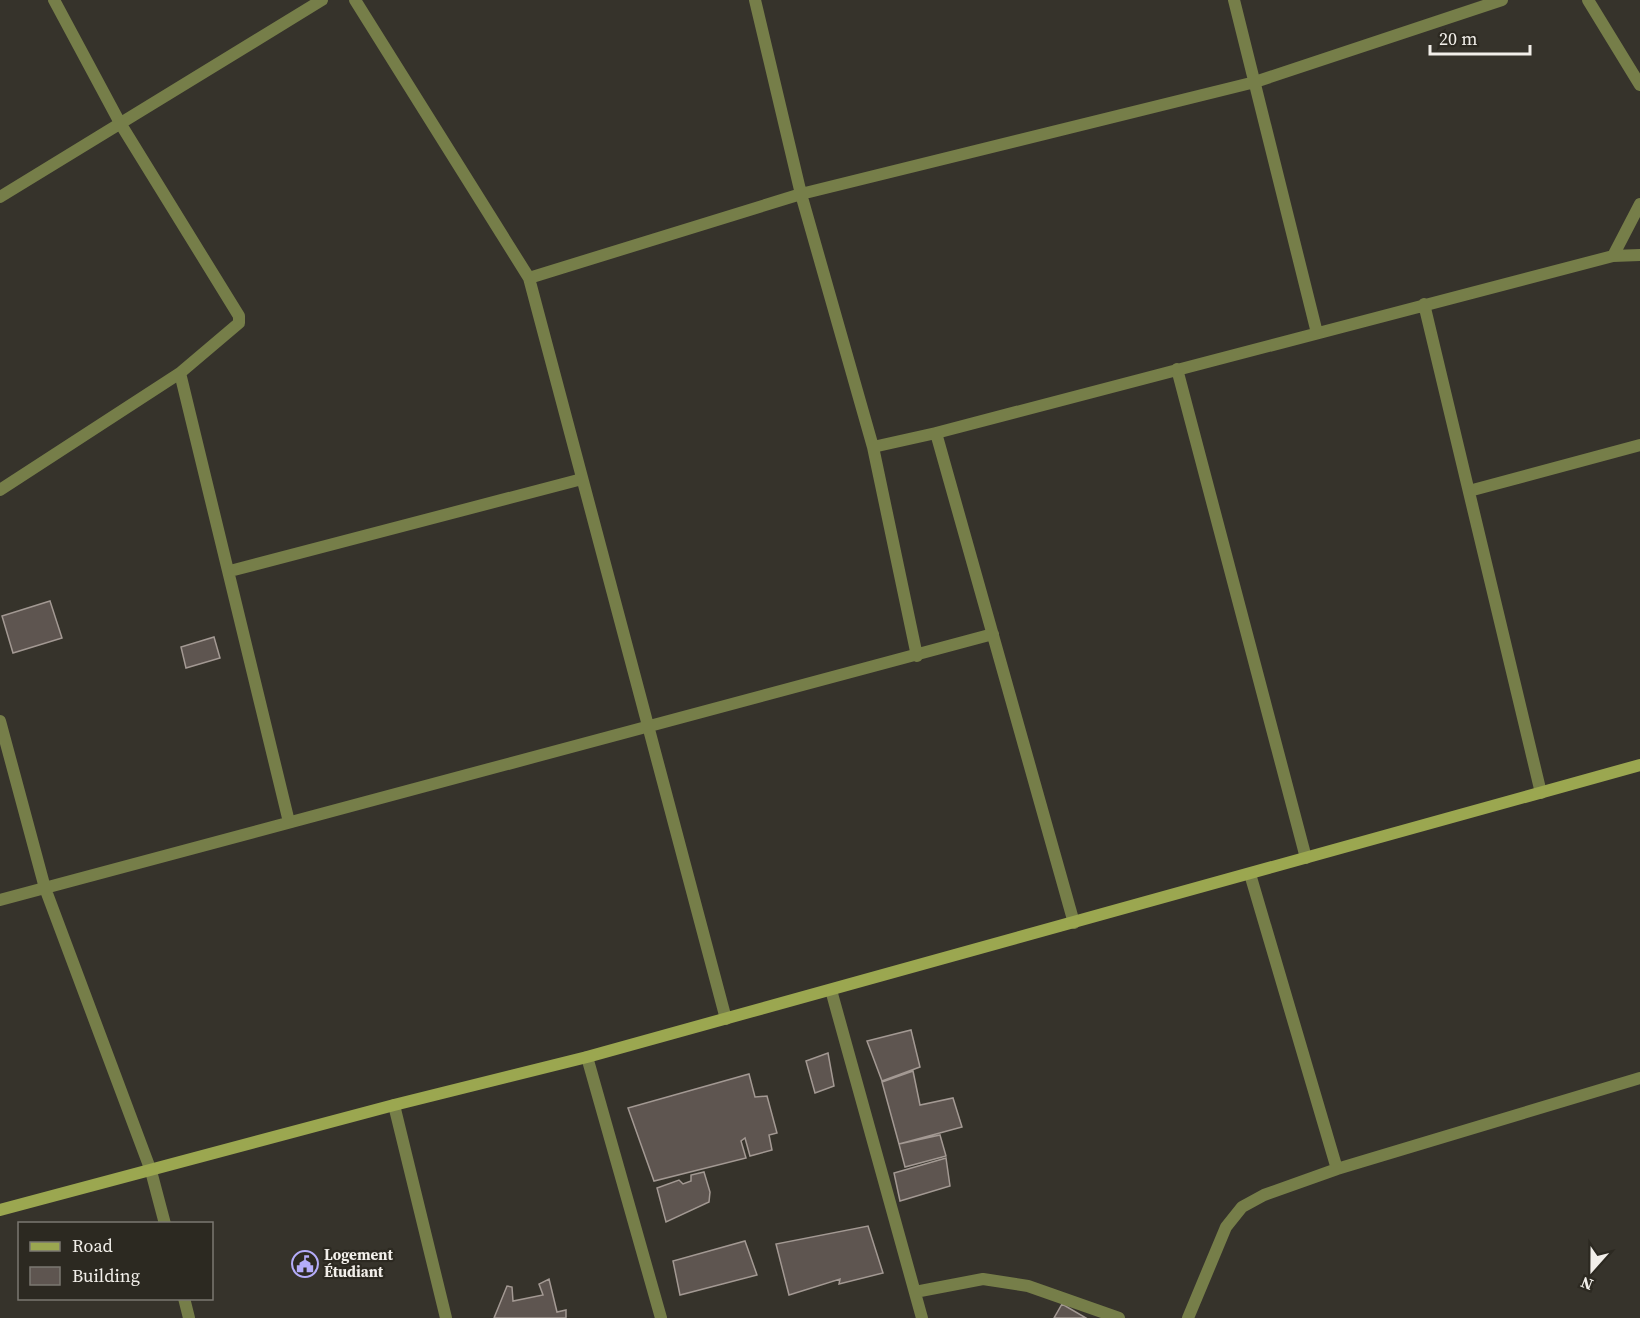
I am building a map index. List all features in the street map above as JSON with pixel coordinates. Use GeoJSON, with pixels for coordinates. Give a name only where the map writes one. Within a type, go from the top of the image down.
{"type":"FeatureCollection","features":[{"type":"Feature","properties":{"kind":"main road"},"geometry":{"type":"LineString","coordinates":[[0,1210],[394,1105],[587,1057],[1640,765]]}},
{"type":"Feature","properties":{"kind":"street"},"geometry":{"type":"LineString","coordinates":[[0,490],[180,373],[235,329],[239,323],[239,316],[120,123],[54,0]]}},
{"type":"Feature","properties":{"kind":"street"},"geometry":{"type":"LineString","coordinates":[[0,197],[322,0]]}},
{"type":"Feature","properties":{"kind":"street"},"geometry":{"type":"LineString","coordinates":[[355,0],[529,278],[726,1019]]}},
{"type":"Feature","properties":{"kind":"street"},"geometry":{"type":"LineString","coordinates":[[755,0],[801,194],[873,447],[917,656]]}},
{"type":"Feature","properties":{"kind":"street"},"geometry":{"type":"LineString","coordinates":[[1234,0],[1317,333]]}},
{"type":"Feature","properties":{"kind":"street"},"geometry":{"type":"LineString","coordinates":[[529,278],[801,194],[1255,82],[1502,0]]}},
{"type":"Feature","properties":{"kind":"street"},"geometry":{"type":"LineString","coordinates":[[1588,0],[1640,85]]}},
{"type":"Feature","properties":{"kind":"street"},"geometry":{"type":"LineString","coordinates":[[1612,256],[1640,204]]}},
{"type":"Feature","properties":{"kind":"street"},"geometry":{"type":"LineString","coordinates":[[873,447],[936,433],[1612,256],[1640,255]]}},
{"type":"Feature","properties":{"kind":"street"},"geometry":{"type":"LineString","coordinates":[[1424,304],[1541,793]]}},
{"type":"Feature","properties":{"kind":"street"},"geometry":{"type":"LineString","coordinates":[[1177,369],[1306,858]]}},
{"type":"Feature","properties":{"kind":"street"},"geometry":{"type":"LineString","coordinates":[[180,373],[230,571],[289,822]]}},
{"type":"Feature","properties":{"kind":"street"},"geometry":{"type":"LineString","coordinates":[[936,433],[1074,922]]}},
{"type":"Feature","properties":{"kind":"street"},"geometry":{"type":"LineString","coordinates":[[1469,491],[1640,445]]}},
{"type":"Feature","properties":{"kind":"street"},"geometry":{"type":"LineString","coordinates":[[230,571],[582,479]]}},
{"type":"Feature","properties":{"kind":"street"},"geometry":{"type":"LineString","coordinates":[[0,900],[993,634]]}},
{"type":"Feature","properties":{"kind":"street"},"geometry":{"type":"LineString","coordinates":[[0,721],[45,888],[151,1171],[164,1222]]}},
{"type":"Feature","properties":{"kind":"street"},"geometry":{"type":"LineString","coordinates":[[1250,874],[1337,1169]]}},
{"type":"Feature","properties":{"kind":"street"},"geometry":{"type":"LineString","coordinates":[[831,990],[922,1318]]}},
{"type":"Feature","properties":{"kind":"street"},"geometry":{"type":"LineString","coordinates":[[587,1057],[662,1318]]}},
{"type":"Feature","properties":{"kind":"street"},"geometry":{"type":"LineString","coordinates":[[1188,1318],[1226,1227],[1242,1207],[1264,1195],[1337,1169],[1640,1078]]}},
{"type":"Feature","properties":{"kind":"street"},"geometry":{"type":"LineString","coordinates":[[394,1105],[446,1318]]}},
{"type":"Feature","properties":{"kind":"street"},"geometry":{"type":"LineString","coordinates":[[915,1292],[983,1279],[1028,1286],[1119,1318]]}},
{"type":"Feature","properties":{"kind":"street"},"geometry":{"type":"LineString","coordinates":[[184,1300],[189,1318]]}},
{"type":"Feature","properties":{"kind":"building"},"geometry":{"type":"Polygon","coordinates":[[[50,601],[62,638],[13,653],[2,616],[50,601]]]}},
{"type":"Feature","properties":{"kind":"building"},"geometry":{"type":"Polygon","coordinates":[[[214,637],[220,658],[186,668],[181,647],[214,637]]]}},
{"type":"Feature","properties":{"kind":"building"},"geometry":{"type":"Polygon","coordinates":[[[911,1030],[920,1067],[882,1081],[867,1041],[911,1030]]]}},
{"type":"Feature","properties":{"kind":"building"},"geometry":{"type":"Polygon","coordinates":[[[828,1053],[834,1086],[815,1093],[806,1061],[828,1053]]]}},
{"type":"Feature","properties":{"kind":"building"},"geometry":{"type":"Polygon","coordinates":[[[913,1071],[920,1105],[953,1098],[962,1127],[899,1144],[882,1082],[913,1071]]]}},
{"type":"Feature","properties":{"kind":"building"},"geometry":{"type":"Polygon","coordinates":[[[749,1074],[755,1097],[767,1096],[777,1133],[769,1135],[772,1150],[750,1156],[745,1138],[741,1141],[746,1158],[654,1181],[628,1108],[749,1074]]]}},
{"type":"Feature","properties":{"kind":"building"},"geometry":{"type":"Polygon","coordinates":[[[940,1135],[946,1156],[905,1167],[899,1144],[940,1135]]]}},
{"type":"Feature","properties":{"kind":"building"},"geometry":{"type":"Polygon","coordinates":[[[946,1158],[950,1186],[900,1201],[894,1173],[946,1158]]]}},
{"type":"Feature","properties":{"kind":"building"},"geometry":{"type":"Polygon","coordinates":[[[704,1172],[710,1192],[709,1202],[666,1222],[657,1188],[679,1180],[683,1184],[691,1181],[691,1175],[704,1172]]]}},
{"type":"Feature","properties":{"kind":"building"},"geometry":{"type":"Polygon","coordinates":[[[868,1226],[883,1273],[839,1284],[840,1279],[789,1295],[776,1244],[868,1226]]]}},
{"type":"Feature","properties":{"kind":"building"},"geometry":{"type":"Polygon","coordinates":[[[745,1241],[757,1275],[680,1295],[673,1261],[745,1241]]]}},
{"type":"Feature","properties":{"kind":"building"},"geometry":{"type":"Polygon","coordinates":[[[549,1279],[557,1312],[566,1310],[566,1318],[494,1318],[507,1286],[512,1287],[513,1301],[543,1295],[539,1284],[549,1279]]]}},
{"type":"Feature","properties":{"kind":"building"},"geometry":{"type":"Polygon","coordinates":[[[1062,1304],[1086,1318],[1054,1318],[1062,1304]]]}},
{"type":"Feature","properties":{"kind":"place","name":"Logement Étudiant"},"geometry":{"type":"Point","coordinates":[305,1264]}}]}
